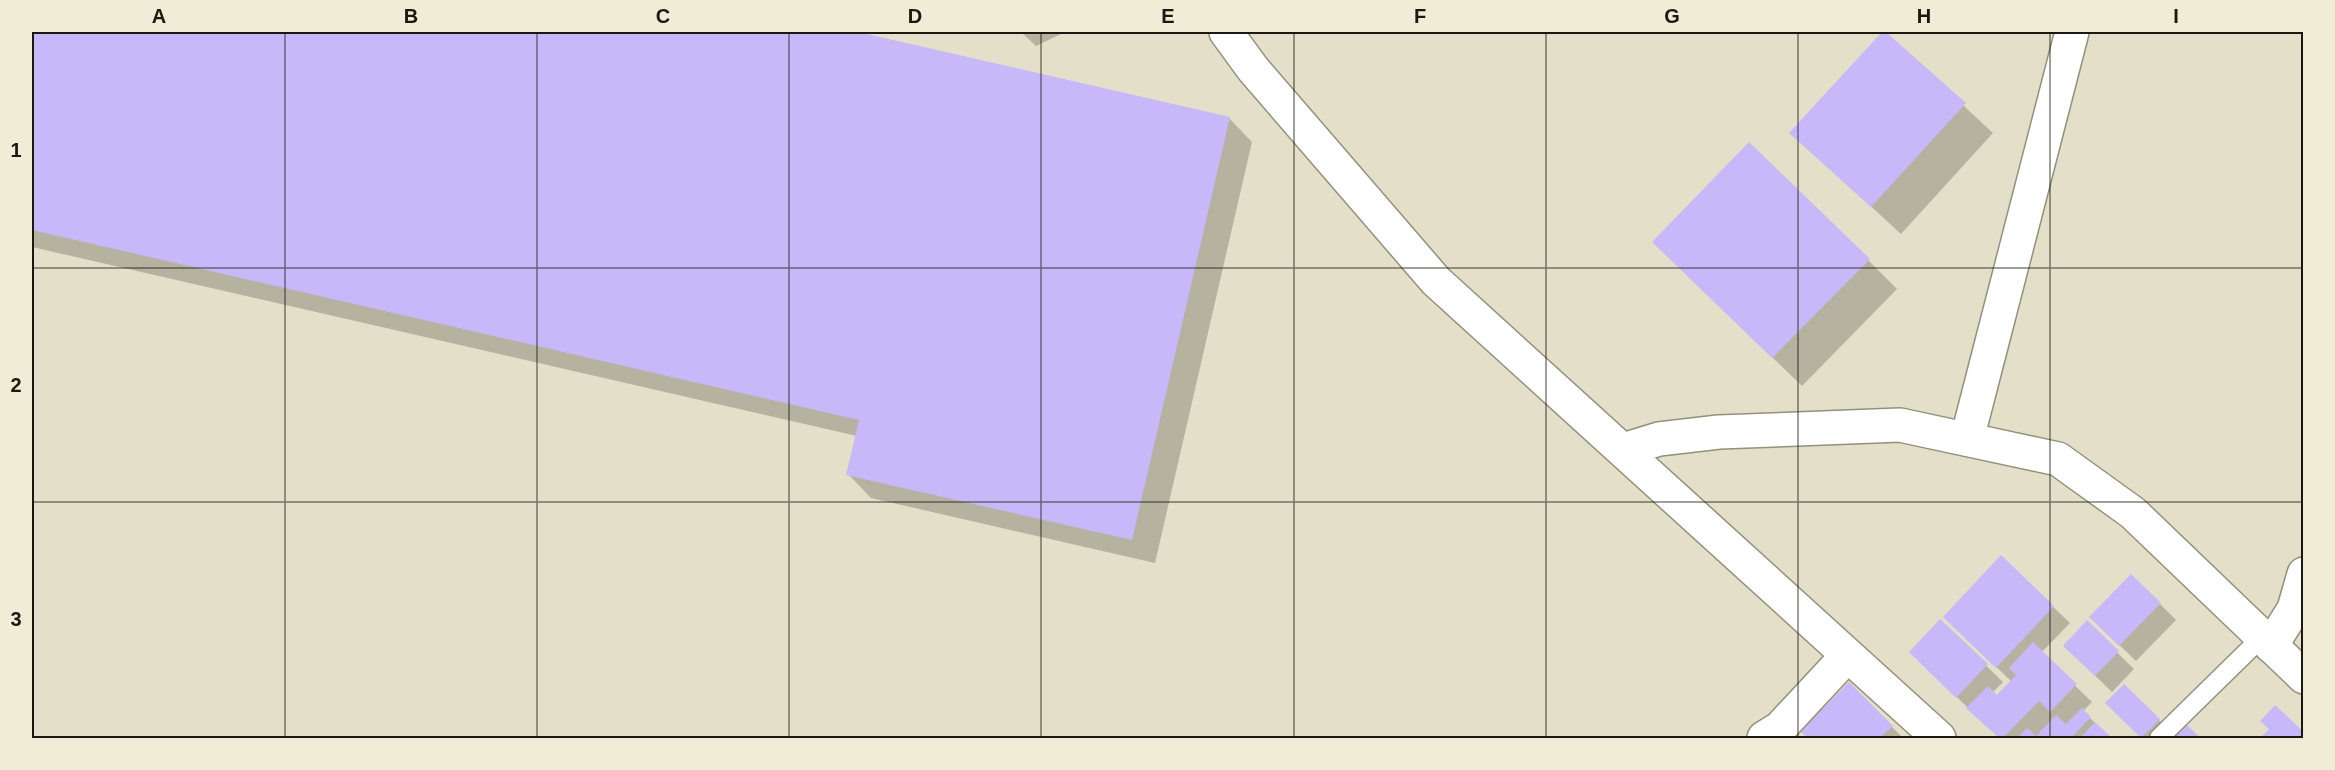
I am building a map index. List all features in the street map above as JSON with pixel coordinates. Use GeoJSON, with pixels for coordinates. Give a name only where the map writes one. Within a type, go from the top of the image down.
{"type":"FeatureCollection","features":[{"type":"Feature","properties":{"kind":"street"},"geometry":{"type":"LineString","coordinates":[[1226,32],[1253,69],[1436,281],[1939,738]]}},
{"type":"Feature","properties":{"kind":"street"},"geometry":{"type":"LineString","coordinates":[[1967,439],[2072,32]]}},
{"type":"Feature","properties":{"kind":"street"},"geometry":{"type":"LineString","coordinates":[[1623,450],[1659,440],[1719,432],[1900,425],[2058,459],[2133,513],[2304,677]]}},
{"type":"Feature","properties":{"kind":"street"},"geometry":{"type":"LineString","coordinates":[[2267,642],[2294,609],[2304,574]]}},
{"type":"Feature","properties":{"kind":"street"},"geometry":{"type":"LineString","coordinates":[[1779,735],[1847,656]]}},
{"type":"Feature","properties":{"kind":"lane"},"geometry":{"type":"LineString","coordinates":[[2159,738],[2267,642]]}},
{"type":"Feature","properties":{"kind":"building"},"geometry":{"type":"Polygon","coordinates":[[[32,32],[858,32],[1230,117],[1132,540],[846,475],[859,420],[32,230],[32,32]]]}},
{"type":"Feature","properties":{"kind":"building"},"geometry":{"type":"Polygon","coordinates":[[[1882,32],[1886,32],[1966,103],[1871,207],[1789,133],[1882,32]]]}},
{"type":"Feature","properties":{"kind":"building"},"geometry":{"type":"Polygon","coordinates":[[[1749,142],[1870,259],[1772,358],[1652,242],[1749,142]]]}},
{"type":"Feature","properties":{"kind":"building"},"geometry":{"type":"Polygon","coordinates":[[[2001,555],[2054,606],[1996,668],[1943,617],[2001,555]]]}},
{"type":"Feature","properties":{"kind":"building"},"geometry":{"type":"Polygon","coordinates":[[[2131,574],[2161,603],[2119,646],[2089,617],[2131,574]]]}},
{"type":"Feature","properties":{"kind":"building"},"geometry":{"type":"Polygon","coordinates":[[[1940,619],[1988,664],[1956,698],[1909,652],[1940,619]]]}},
{"type":"Feature","properties":{"kind":"building"},"geometry":{"type":"Polygon","coordinates":[[[2087,620],[2119,651],[2095,676],[2063,646],[2087,620]]]}},
{"type":"Feature","properties":{"kind":"building"},"geometry":{"type":"Polygon","coordinates":[[[2033,642],[2077,684],[2050,712],[2039,701],[2003,738],[1999,738],[1966,708],[1988,686],[1997,695],[2016,675],[2009,668],[2033,642]]]}},
{"type":"Feature","properties":{"kind":"building"},"geometry":{"type":"Polygon","coordinates":[[[1849,682],[1893,726],[1880,738],[1808,738],[1800,731],[1849,682]]]}},
{"type":"Feature","properties":{"kind":"building"},"geometry":{"type":"Polygon","coordinates":[[[2124,684],[2160,719],[2141,738],[2105,703],[2124,684]]]}},
{"type":"Feature","properties":{"kind":"building"},"geometry":{"type":"Polygon","coordinates":[[[2275,705],[2304,732],[2304,738],[2260,738],[2269,729],[2260,721],[2275,705]]]}},
{"type":"Feature","properties":{"kind":"building"},"geometry":{"type":"Polygon","coordinates":[[[2082,708],[2091,717],[2071,738],[2017,738],[2027,728],[2036,736],[2056,715],[2066,724],[2082,708]]]}},
{"type":"Feature","properties":{"kind":"building"},"geometry":{"type":"Polygon","coordinates":[[[2182,721],[2201,738],[2165,738],[2182,721]]]}},
{"type":"Feature","properties":{"kind":"building"},"geometry":{"type":"Polygon","coordinates":[[[2095,722],[2112,738],[2080,738],[2095,722]]]}}]}
